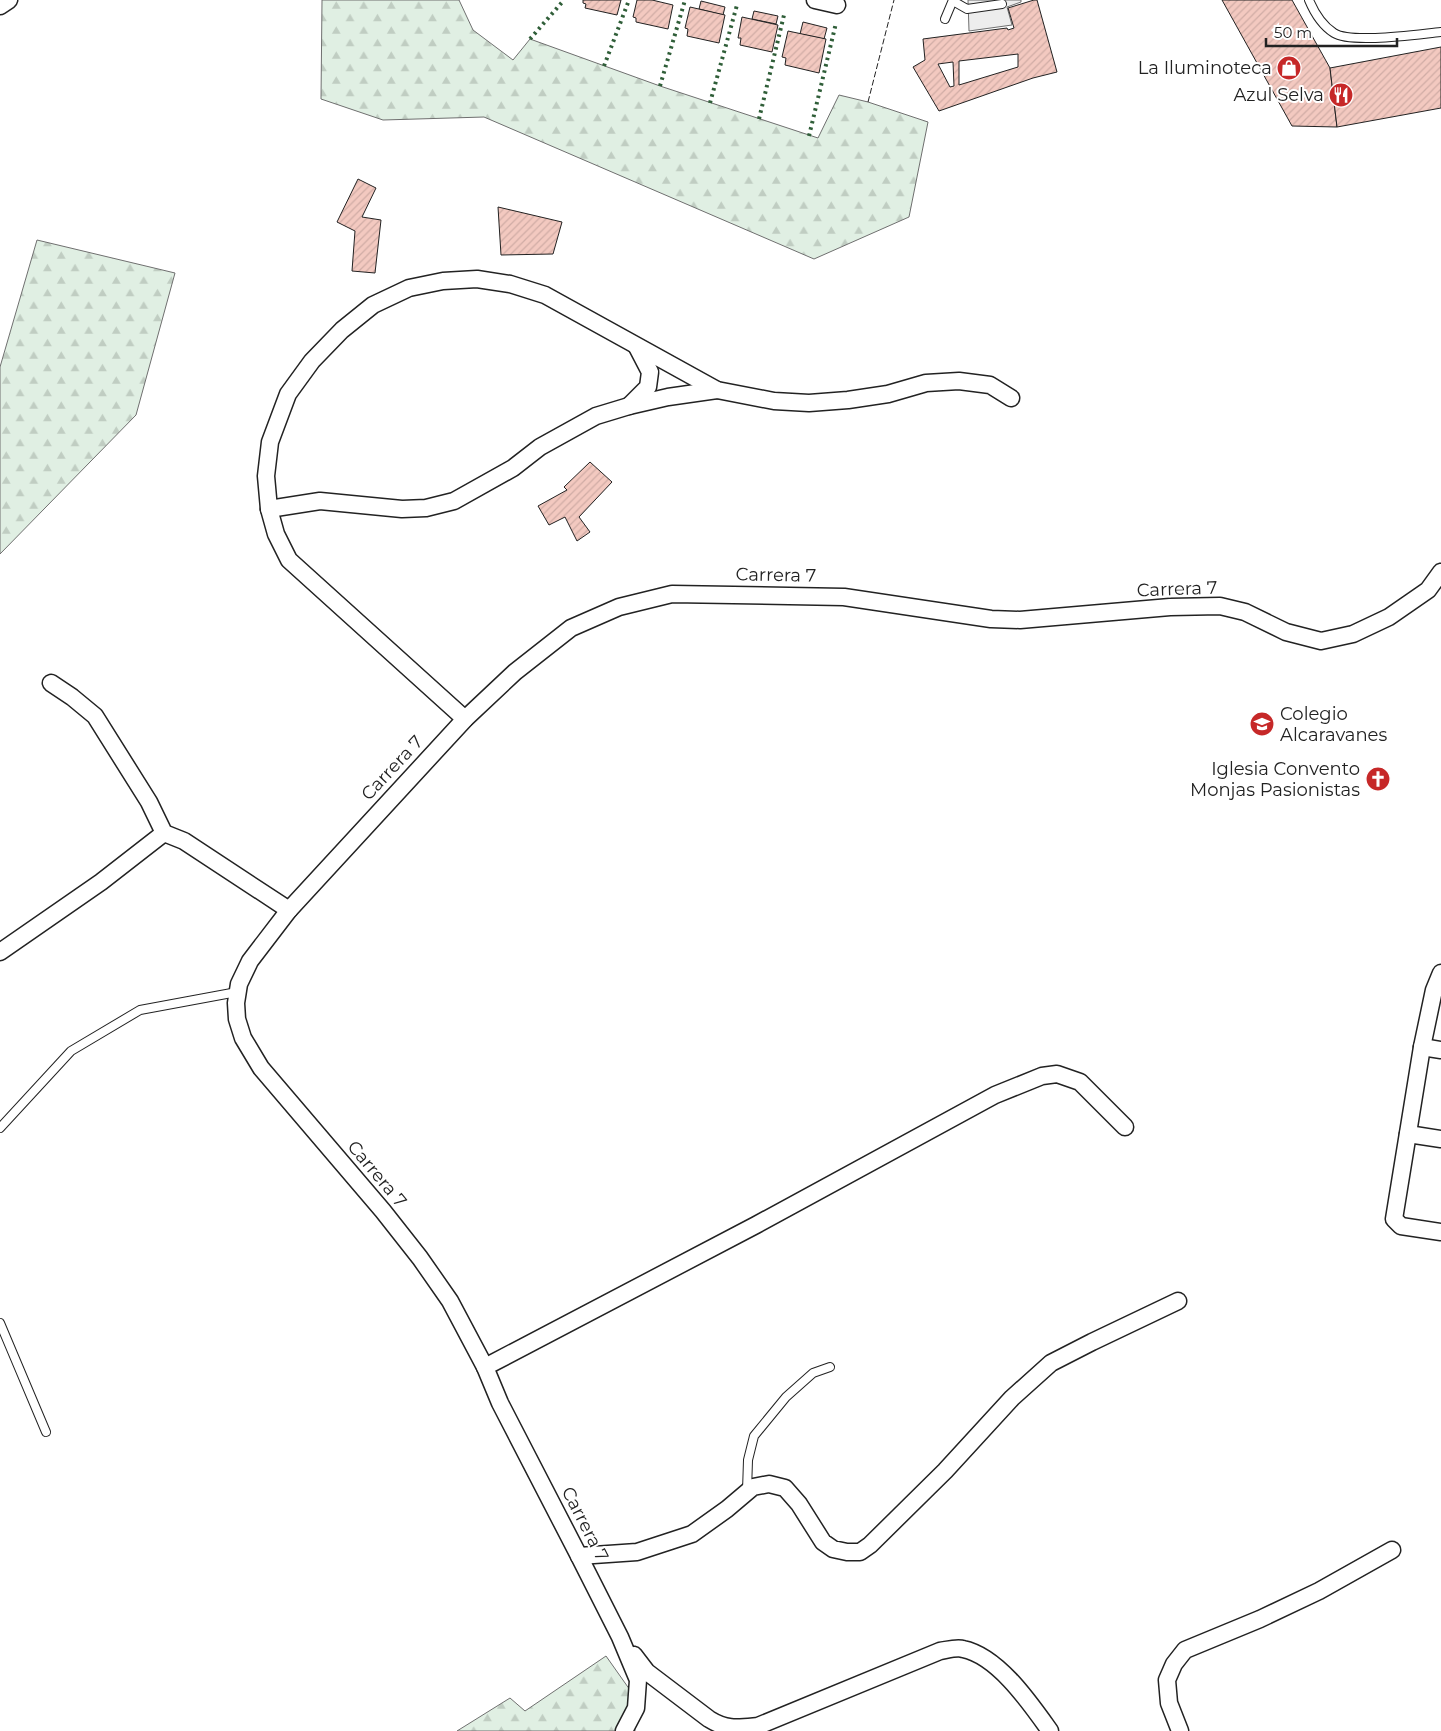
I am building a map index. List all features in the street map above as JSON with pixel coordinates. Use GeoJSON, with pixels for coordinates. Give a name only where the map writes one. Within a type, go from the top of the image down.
{"type":"FeatureCollection","features":[{"type":"Feature","properties":{"kind":"street"},"geometry":{"type":"LineString","coordinates":[[0,6],[9,0]]}},
{"type":"Feature","properties":{"kind":"street"},"geometry":{"type":"LineString","coordinates":[[815,0],[837,5]]}},
{"type":"Feature","properties":{"kind":"street"},"geometry":{"type":"LineString","coordinates":[[464,720],[289,560],[276,534],[269,510],[266,476],[270,442],[288,394],[312,361],[342,330],[373,305],[408,288],[444,281],[469,280],[510,284],[546,295],[717,390],[774,401],[809,403],[848,400],[888,394],[926,384],[959,381],[990,385],[1011,398]]}},
{"type":"Feature","properties":{"kind":"street"},"geometry":{"type":"LineString","coordinates":[[629,406],[648,387],[650,372],[637,347]]}},
{"type":"Feature","properties":{"kind":"street"},"geometry":{"type":"LineString","coordinates":[[269,510],[320,501],[402,509],[426,508],[454,501],[513,468],[540,447],[596,416],[668,397],[717,390]]}},
{"type":"Feature","properties":{"kind":"street","name":"Carrera 7"},"geometry":{"type":"LineString","coordinates":[[624,1731],[636,1708],[638,1680],[620,1637],[500,1403],[485,1367],[450,1302],[420,1258],[377,1204],[261,1068],[243,1038],[237,1019],[237,992],[250,961],[289,910],[464,720],[515,672],[571,628],[619,607],[672,594],[844,597],[983,618],[1020,620],[1170,607],[1220,606],[1245,612],[1286,632],[1320,640],[1353,634],[1390,616],[1428,590],[1441,572]]}},
{"type":"Feature","properties":{"kind":"street"},"geometry":{"type":"LineString","coordinates":[[50,683],[72,696],[95,716],[149,802],[164,832],[184,841],[289,910]]}},
{"type":"Feature","properties":{"kind":"street"},"geometry":{"type":"LineString","coordinates":[[0,952],[101,882],[164,832]]}},
{"type":"Feature","properties":{"kind":"street"},"geometry":{"type":"LineString","coordinates":[[1441,973],[1434,990],[1422,1047],[1394,1220],[1400,1226],[1441,1232]]}},
{"type":"Feature","properties":{"kind":"street"},"geometry":{"type":"LineString","coordinates":[[1422,1047],[1441,1050]]}},
{"type":"Feature","properties":{"kind":"street"},"geometry":{"type":"LineString","coordinates":[[485,1367],[756,1225],[995,1095],[1042,1076],[1057,1074],[1080,1082],[1125,1128]]}},
{"type":"Feature","properties":{"kind":"street"},"geometry":{"type":"LineString","coordinates":[[1408,1134],[1441,1139]]}},
{"type":"Feature","properties":{"kind":"street"},"geometry":{"type":"LineString","coordinates":[[579,1556],[638,1552],[692,1534],[753,1486],[769,1484],[785,1488],[799,1504],[823,1542],[833,1549],[860,1552],[870,1545],[945,1471],[1012,1398],[1051,1363],[1178,1301]]}},
{"type":"Feature","properties":{"kind":"street"},"geometry":{"type":"LineString","coordinates":[[1180,1731],[1169,1703],[1168,1680],[1174,1664],[1185,1650],[1260,1619],[1319,1591],[1392,1550]]}},
{"type":"Feature","properties":{"kind":"street"},"geometry":{"type":"LineString","coordinates":[[620,1637],[647,1672],[709,1719],[719,1725],[731,1728],[758,1726],[940,1651],[962,1648],[988,1658],[1027,1698],[1050,1731]]}},
{"type":"Feature","properties":{"kind":"lane"},"geometry":{"type":"LineString","coordinates":[[945,19],[953,0],[967,9],[1002,4]]}},
{"type":"Feature","properties":{"kind":"lane"},"geometry":{"type":"LineString","coordinates":[[1309,0],[1314,13],[1335,34],[1362,39],[1441,32]]}},
{"type":"Feature","properties":{"kind":"lane"},"geometry":{"type":"LineString","coordinates":[[0,1128],[71,1052],[140,1010],[237,992]]}},
{"type":"Feature","properties":{"kind":"lane"},"geometry":{"type":"LineString","coordinates":[[0,1323],[46,1432]]}},
{"type":"Feature","properties":{"kind":"lane"},"geometry":{"type":"LineString","coordinates":[[746,1492],[748,1460],[754,1436],[786,1397],[813,1373],[830,1367]]}},
{"type":"Feature","properties":{"kind":"green space"},"geometry":{"type":"Polygon","coordinates":[[[322,0],[459,0],[473,30],[513,60],[530,39],[660,86],[818,138],[839,95],[868,102],[928,122],[909,217],[814,259],[484,117],[383,120],[321,99],[322,0]]]}},
{"type":"Feature","properties":{"kind":"green space"},"geometry":{"type":"Polygon","coordinates":[[[37,240],[175,273],[136,415],[0,554],[0,367],[37,240]]]}},
{"type":"Feature","properties":{"kind":"green space"},"geometry":{"type":"Polygon","coordinates":[[[606,1656],[630,1690],[635,1731],[457,1731],[510,1698],[525,1711],[606,1656]]]}},
{"type":"Feature","properties":{"kind":"shaded area"},"geometry":{"type":"Polygon","coordinates":[[[968,0],[1021,0],[1021,2],[1007,7],[1012,25],[969,31],[968,0]]]}},
{"type":"Feature","properties":{"kind":"building"},"geometry":{"type":"Polygon","coordinates":[[[583,0],[621,0],[617,15],[585,8],[586,4],[583,3],[583,0]]]}},
{"type":"Feature","properties":{"kind":"building"},"geometry":{"type":"Polygon","coordinates":[[[637,0],[652,0],[673,5],[668,29],[636,22],[636,18],[633,17],[637,0]]]}},
{"type":"Feature","properties":{"kind":"building"},"geometry":{"type":"Polygon","coordinates":[[[1037,0],[1057,72],[1033,78],[939,111],[913,67],[925,60],[923,39],[1014,28],[1008,8],[1037,0]],[[1018,54],[959,61],[959,85],[1018,67],[1018,54]],[[953,62],[938,64],[950,87],[954,86],[953,62]]]}},
{"type":"Feature","properties":{"kind":"building"},"geometry":{"type":"Polygon","coordinates":[[[1222,0],[1292,0],[1330,68],[1337,127],[1292,126],[1222,0]]]}},
{"type":"Feature","properties":{"kind":"building"},"geometry":{"type":"Polygon","coordinates":[[[701,1],[725,7],[723,15],[699,9],[701,1]]]}},
{"type":"Feature","properties":{"kind":"building"},"geometry":{"type":"Polygon","coordinates":[[[690,7],[725,15],[719,43],[687,36],[688,29],[685,28],[690,7]]]}},
{"type":"Feature","properties":{"kind":"building"},"geometry":{"type":"Polygon","coordinates":[[[754,11],[778,16],[776,24],[752,19],[754,11]]]}},
{"type":"Feature","properties":{"kind":"building"},"geometry":{"type":"Polygon","coordinates":[[[742,17],[778,25],[772,52],[740,45],[741,38],[738,38],[742,17]]]}},
{"type":"Feature","properties":{"kind":"building"},"geometry":{"type":"Polygon","coordinates":[[[803,22],[827,28],[824,39],[800,34],[803,22]]]}},
{"type":"Feature","properties":{"kind":"building"},"geometry":{"type":"Polygon","coordinates":[[[788,31],[826,39],[819,73],[785,65],[786,58],[782,57],[788,31]]]}},
{"type":"Feature","properties":{"kind":"building"},"geometry":{"type":"Polygon","coordinates":[[[1441,47],[1441,108],[1337,127],[1330,68],[1441,47]]]}},
{"type":"Feature","properties":{"kind":"building"},"geometry":{"type":"Polygon","coordinates":[[[358,179],[376,188],[362,217],[381,220],[375,273],[352,271],[355,231],[337,222],[358,179]]]}},
{"type":"Feature","properties":{"kind":"building"},"geometry":{"type":"Polygon","coordinates":[[[498,207],[562,222],[553,254],[501,255],[498,207]]]}},
{"type":"Feature","properties":{"kind":"building"},"geometry":{"type":"Polygon","coordinates":[[[590,462],[612,482],[579,517],[590,532],[577,541],[565,517],[549,525],[538,506],[567,490],[564,487],[590,462]]]}},
{"type":"Feature","properties":{"kind":"hedge"},"geometry":{"type":"LineString","coordinates":[[530,39],[564,0]]}},
{"type":"Feature","properties":{"kind":"hedge"},"geometry":{"type":"LineString","coordinates":[[604,66],[629,0]]}},
{"type":"Feature","properties":{"kind":"hedge"},"geometry":{"type":"LineString","coordinates":[[660,86],[685,0]]}},
{"type":"Feature","properties":{"kind":"hedge"},"geometry":{"type":"LineString","coordinates":[[710,103],[737,5]]}},
{"type":"Feature","properties":{"kind":"hedge"},"geometry":{"type":"LineString","coordinates":[[759,119],[784,15]]}},
{"type":"Feature","properties":{"kind":"hedge"},"geometry":{"type":"LineString","coordinates":[[809,136],[836,23]]}},
{"type":"Feature","properties":{"kind":"fence"},"geometry":{"type":"LineString","coordinates":[[868,102],[894,0]]}},
{"type":"Feature","properties":{"kind":"place","name":"La Iluminoteca"},"geometry":{"type":"Point","coordinates":[1289,68]}},
{"type":"Feature","properties":{"kind":"place","name":"Azul Selva"},"geometry":{"type":"Point","coordinates":[1341,95]}},
{"type":"Feature","properties":{"kind":"place","name":"Colegio Alcaravanes"},"geometry":{"type":"Point","coordinates":[1262,724]}},
{"type":"Feature","properties":{"kind":"place","name":"Iglesia Convento Monjas Pasionistas"},"geometry":{"type":"Point","coordinates":[1378,779]}}]}
